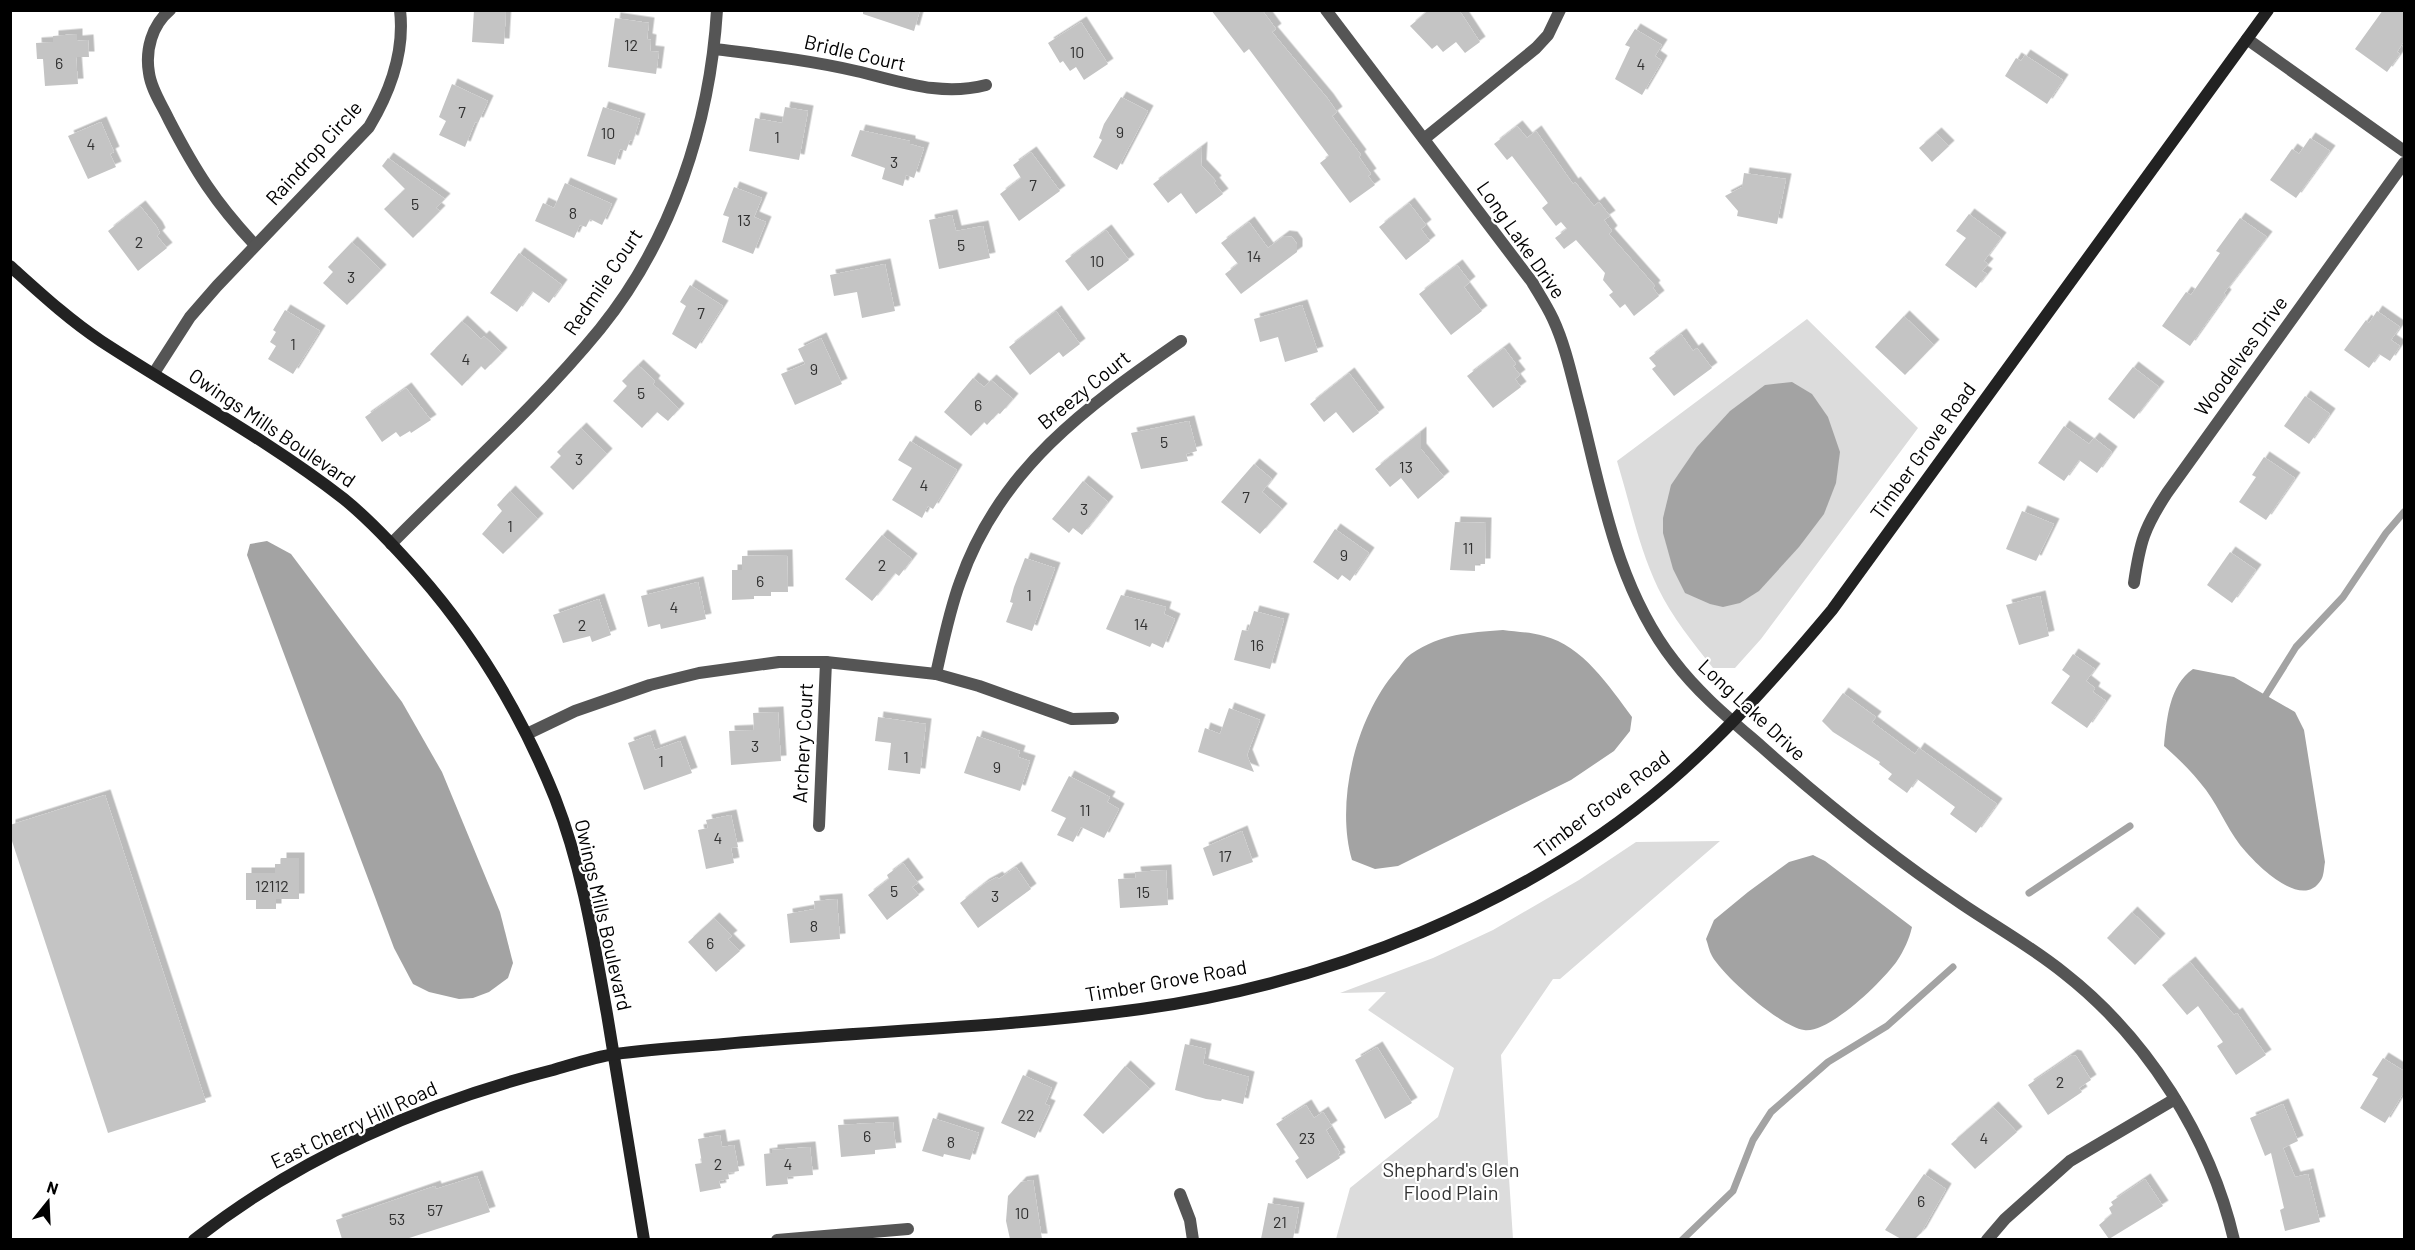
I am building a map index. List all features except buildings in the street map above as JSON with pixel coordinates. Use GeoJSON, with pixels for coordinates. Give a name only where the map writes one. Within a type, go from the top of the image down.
{"type":"FeatureCollection","features":[{"type":"Feature","properties":{"kind":"street"},"geometry":{"type":"LineString","coordinates":[[170,10],[154,29],[149,73],[158,97],[195,171],[221,209],[255,245]]}},
{"type":"Feature","properties":{"kind":"street","name":"Raindrop Circle"},"geometry":{"type":"LineString","coordinates":[[154,373],[190,317],[255,245],[369,127],[385,101],[393,78],[400,37],[400,10]]}},
{"type":"Feature","properties":{"kind":"street","name":"Redmile Court"},"geometry":{"type":"LineString","coordinates":[[391,544],[568,365],[601,327],[656,241],[676,196],[703,112],[715,49],[717,10]]}},
{"type":"Feature","properties":{"kind":"street","name":"Long Lake Drive"},"geometry":{"type":"LineString","coordinates":[[1326,10],[1532,282],[1552,319],[1573,383],[1613,539],[1632,593],[1672,659],[1698,691],[1875,840],[1961,904],[2065,973],[2100,1004],[2132,1038],[2175,1099],[2211,1167],[2234,1239]]}},
{"type":"Feature","properties":{"kind":"street"},"geometry":{"type":"LineString","coordinates":[[1424,139],[1536,48],[1548,35],[1560,10]]}},
{"type":"Feature","properties":{"kind":"street","name":"Timber Grove Road"},"geometry":{"type":"LineString","coordinates":[[613,1054],[1066,1017],[1145,1008],[1237,991],[1406,939],[1471,912],[1542,874],[1609,828],[1668,783],[1733,722],[1786,666],[1832,610],[2268,10]]}},
{"type":"Feature","properties":{"kind":"street"},"geometry":{"type":"LineString","coordinates":[[2247,39],[2404,151]]}},
{"type":"Feature","properties":{"kind":"street","name":"Bridle Court"},"geometry":{"type":"LineString","coordinates":[[715,49],[856,70],[912,86],[965,91],[986,85]]}},
{"type":"Feature","properties":{"kind":"street","name":"Woodelves Drive"},"geometry":{"type":"LineString","coordinates":[[2134,583],[2139,544],[2150,519],[2404,163]]}},
{"type":"Feature","properties":{"kind":"street","name":"Owings Mills Boulevard"},"geometry":{"type":"LineString","coordinates":[[10,266],[52,304],[89,332],[247,430],[346,501],[391,544],[463,627],[496,678],[527,734],[556,800],[573,856],[599,970],[644,1239]]}},
{"type":"Feature","properties":{"kind":"street","name":"Breezy Court"},"geometry":{"type":"LineString","coordinates":[[936,674],[960,581],[972,551],[1012,485],[1068,424],[1102,395],[1181,341]]}},
{"type":"Feature","properties":{"kind":"street"},"geometry":{"type":"LineString","coordinates":[[527,734],[575,711],[650,685],[740,667],[779,663],[826,662],[936,674],[979,686],[1072,719],[1113,718]]}},
{"type":"Feature","properties":{"kind":"street","name":"Archery Court"},"geometry":{"type":"LineString","coordinates":[[819,826],[826,662]]}},
{"type":"Feature","properties":{"kind":"street","name":"East Cherry Hill Road"},"geometry":{"type":"LineString","coordinates":[[194,1239],[258,1193],[361,1138],[456,1098],[613,1054]]}},
{"type":"Feature","properties":{"kind":"street"},"geometry":{"type":"LineString","coordinates":[[1987,1239],[2005,1219],[2070,1161],[2175,1099]]}},
{"type":"Feature","properties":{"kind":"street"},"geometry":{"type":"LineString","coordinates":[[1180,1194],[1190,1220],[1193,1239]]}},
{"type":"Feature","properties":{"kind":"street"},"geometry":{"type":"LineString","coordinates":[[777,1239],[908,1229]]}},
{"type":"Feature","properties":{"kind":"green space"},"geometry":{"type":"Polygon","coordinates":[[[1807,319],[1918,428],[1761,639],[1735,668],[1713,668],[1676,619],[1651,573],[1617,461],[1807,319]]]}},
{"type":"Feature","properties":{"kind":"green space","name":"Shephard's Glen Flood Plain"},"geometry":{"type":"Polygon","coordinates":[[[1720,841],[1560,979],[1553,979],[1501,1055],[1513,1239],[1336,1239],[1350,1188],[1438,1117],[1454,1068],[1368,1010],[1386,992],[1340,993],[1433,958],[1493,930],[1579,880],[1636,842],[1720,841]]]}},
{"type":"Feature","properties":{"kind":"shaded area"},"geometry":{"type":"Polygon","coordinates":[[[1792,382],[1812,394],[1828,417],[1840,452],[1836,483],[1824,514],[1799,547],[1759,591],[1740,603],[1723,607],[1710,604],[1685,593],[1673,569],[1663,533],[1663,518],[1671,485],[1697,447],[1730,411],[1765,385],[1792,382]]]}},
{"type":"Feature","properties":{"kind":"shaded area"},"geometry":{"type":"Polygon","coordinates":[[[267,541],[291,554],[402,702],[442,772],[500,912],[513,963],[508,978],[489,992],[473,998],[459,999],[429,992],[413,984],[394,948],[247,555],[250,544],[267,541]]]}},
{"type":"Feature","properties":{"kind":"shaded area"},"geometry":{"type":"Polygon","coordinates":[[[1503,630],[1544,636],[1558,641],[1583,658],[1604,680],[1632,717],[1630,731],[1614,751],[1571,780],[1398,866],[1375,869],[1352,860],[1347,837],[1348,787],[1360,736],[1382,690],[1407,658],[1423,647],[1456,635],[1503,630]]]}},
{"type":"Feature","properties":{"kind":"shaded area"},"geometry":{"type":"Polygon","coordinates":[[[2193,669],[2234,677],[2295,712],[2304,730],[2325,862],[2322,878],[2313,888],[2304,891],[2293,889],[2261,867],[2240,845],[2201,784],[2164,746],[2168,714],[2174,693],[2185,676],[2193,669]]]}},
{"type":"Feature","properties":{"kind":"shaded area"},"geometry":{"type":"Polygon","coordinates":[[[1813,855],[1825,861],[1912,927],[1897,961],[1868,993],[1827,1024],[1815,1029],[1804,1030],[1794,1027],[1768,1011],[1728,976],[1712,956],[1706,939],[1714,920],[1748,892],[1789,862],[1813,855]]]}},
{"type":"Feature","properties":{"kind":"waterway"},"geometry":{"type":"LineString","coordinates":[[2266,695],[2296,647],[2343,597],[2386,533],[2404,512]]}},
{"type":"Feature","properties":{"kind":"waterway"},"geometry":{"type":"LineString","coordinates":[[2029,893],[2130,826]]}},
{"type":"Feature","properties":{"kind":"waterway"},"geometry":{"type":"LineString","coordinates":[[1682,1240],[1733,1191],[1753,1140],[1771,1112],[1828,1062],[1887,1026],[1953,967]]}}]}
